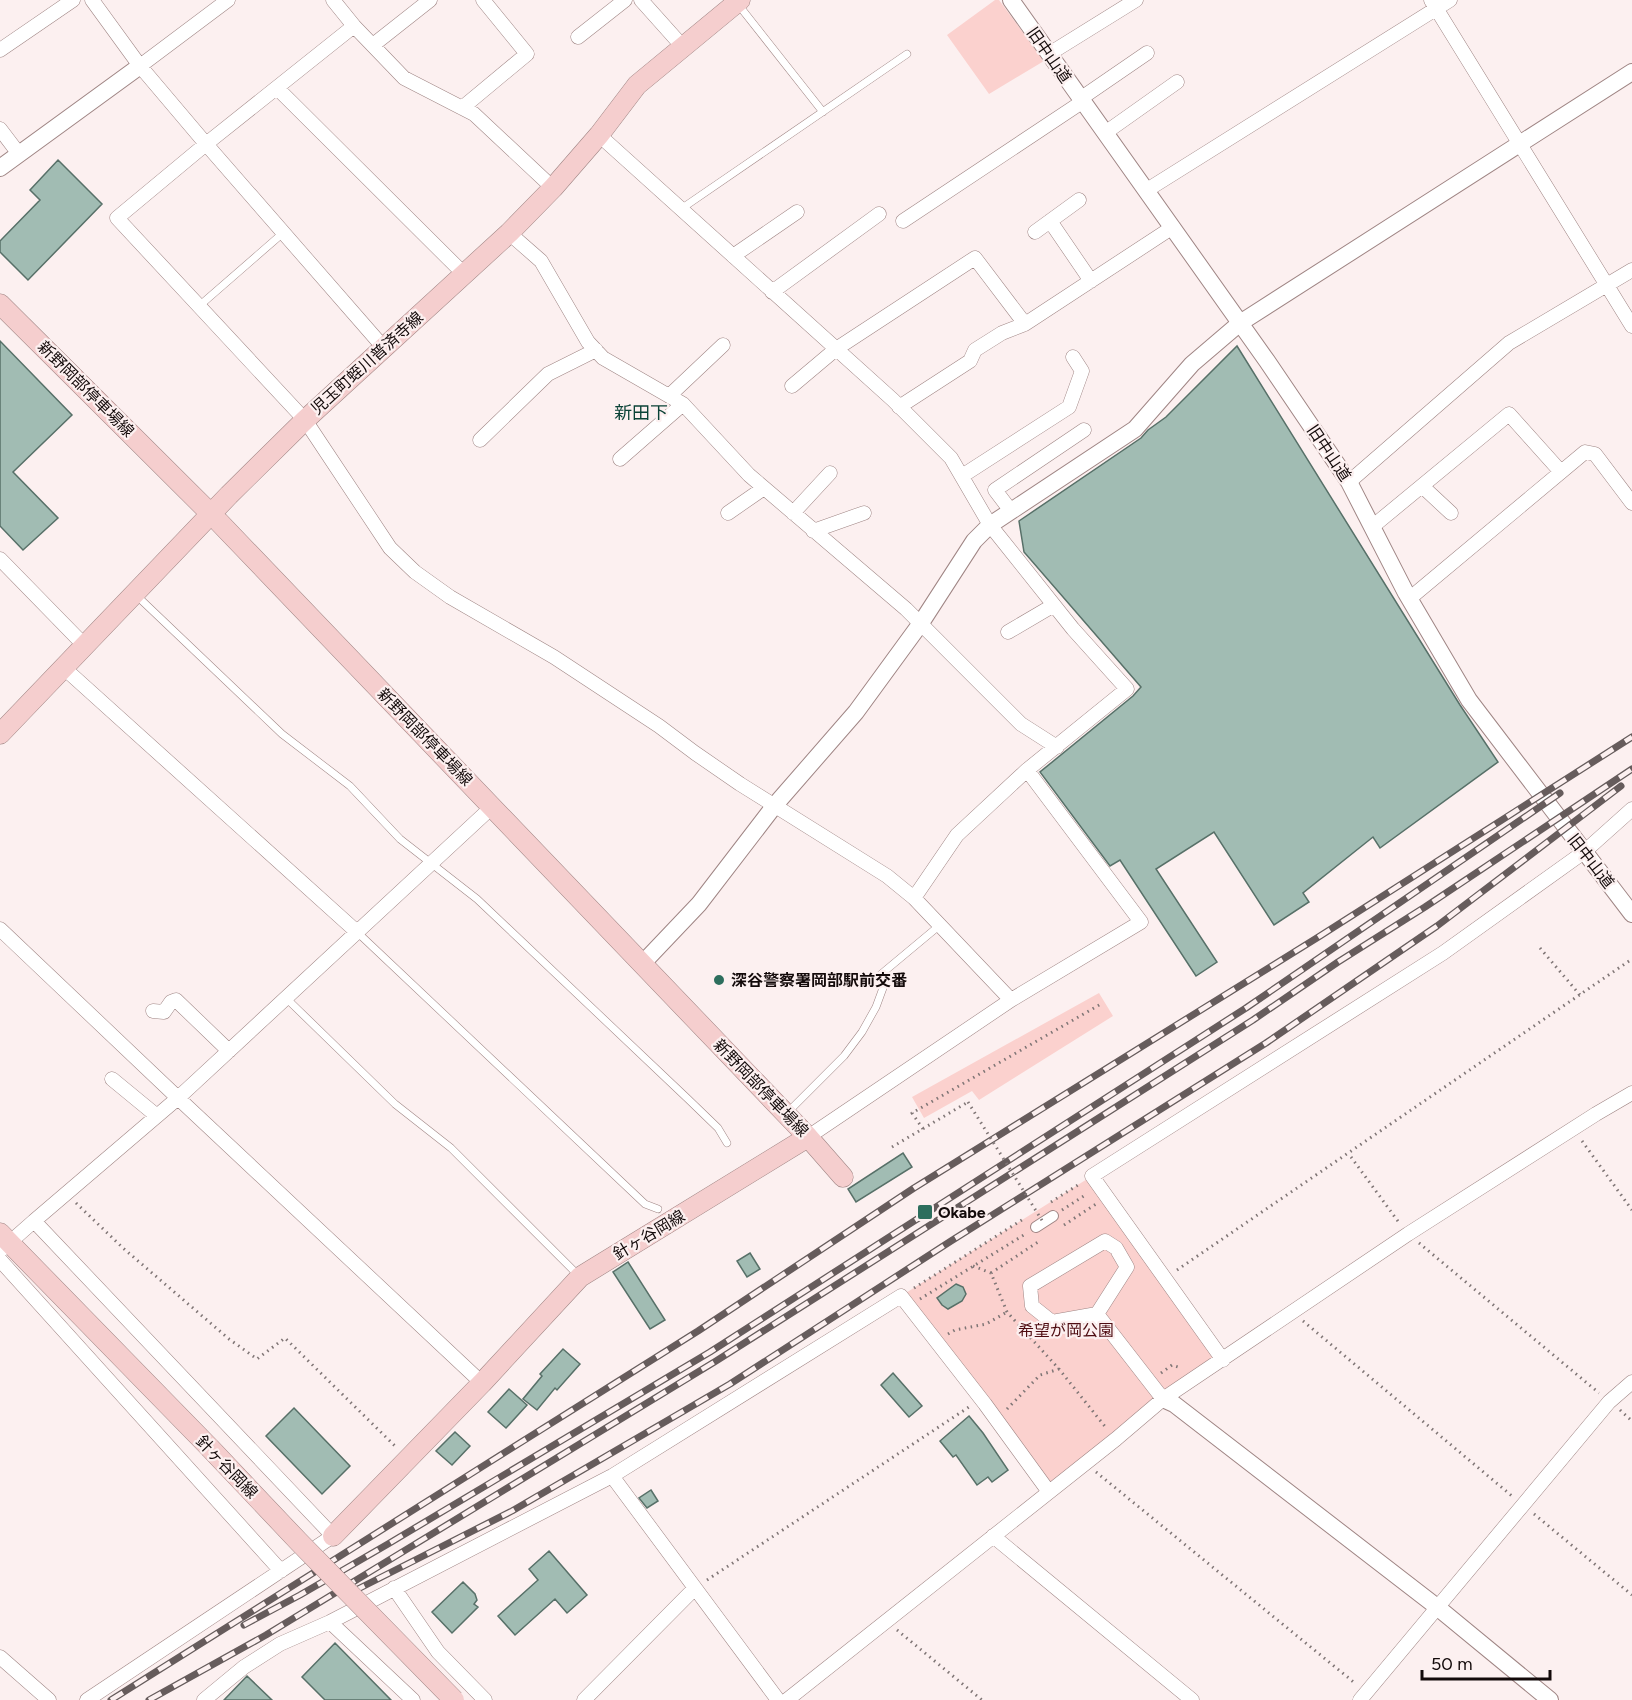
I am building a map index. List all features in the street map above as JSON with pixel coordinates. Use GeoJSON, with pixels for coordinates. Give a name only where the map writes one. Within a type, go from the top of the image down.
{"type":"FeatureCollection","features":[{"type":"Feature","properties":{"kind":"main road","name":"児玉町蛭川普済寺線"},"geometry":{"type":"LineString","coordinates":[[0,734],[211,513],[305,420],[509,233],[553,188],[638,85],[739,1]]}},
{"type":"Feature","properties":{"kind":"main road","name":"新野岡部停車場線"},"geometry":{"type":"LineString","coordinates":[[0,304],[211,513],[808,1137],[843,1177]]}},
{"type":"Feature","properties":{"kind":"main road","name":"針ヶ谷岡線"},"geometry":{"type":"LineString","coordinates":[[333,1536],[482,1383],[580,1277],[808,1137]]}},
{"type":"Feature","properties":{"kind":"main road","name":"針ヶ谷岡線"},"geometry":{"type":"LineString","coordinates":[[2,1247],[210,1448],[454,1700]]}},
{"type":"Feature","properties":{"kind":"street"},"geometry":{"type":"LineString","coordinates":[[0,50],[74,0]]}},
{"type":"Feature","properties":{"kind":"street"},"geometry":{"type":"LineString","coordinates":[[92,0],[140,66],[384,348]]}},
{"type":"Feature","properties":{"kind":"street"},"geometry":{"type":"LineString","coordinates":[[0,168],[228,0]]}},
{"type":"Feature","properties":{"kind":"street"},"geometry":{"type":"LineString","coordinates":[[333,0],[354,26],[404,78],[474,114],[553,188]]}},
{"type":"Feature","properties":{"kind":"street"},"geometry":{"type":"LineString","coordinates":[[372,45],[430,0]]}},
{"type":"Feature","properties":{"kind":"street"},"geometry":{"type":"LineString","coordinates":[[462,108],[527,54],[483,0]]}},
{"type":"Feature","properties":{"kind":"street"},"geometry":{"type":"LineString","coordinates":[[578,37],[625,0]]}},
{"type":"Feature","properties":{"kind":"street"},"geometry":{"type":"LineString","coordinates":[[641,0],[683,47]]}},
{"type":"Feature","properties":{"kind":"street","name":"旧中山道"},"geometry":{"type":"LineString","coordinates":[[1011,0],[1173,227],[1349,482],[1409,599],[1469,700],[1632,914]]}},
{"type":"Feature","properties":{"kind":"street"},"geometry":{"type":"LineString","coordinates":[[1049,54],[1136,0]]}},
{"type":"Feature","properties":{"kind":"street"},"geometry":{"type":"LineString","coordinates":[[1147,190],[1433,4],[1450,0]]}},
{"type":"Feature","properties":{"kind":"street"},"geometry":{"type":"LineString","coordinates":[[1433,4],[1632,326]]}},
{"type":"Feature","properties":{"kind":"street"},"geometry":{"type":"LineString","coordinates":[[354,26],[117,218],[305,420],[390,548],[415,572],[450,597],[554,657],[659,726],[731,777],[887,876],[914,898],[1011,1000]]}},
{"type":"Feature","properties":{"kind":"street"},"geometry":{"type":"LineString","coordinates":[[903,221],[1147,53]]}},
{"type":"Feature","properties":{"kind":"street"},"geometry":{"type":"LineString","coordinates":[[642,964],[699,904],[775,805],[856,712],[921,623],[974,541],[990,525],[1135,429],[1192,364],[1240,323],[1632,72]]}},
{"type":"Feature","properties":{"kind":"street"},"geometry":{"type":"LineString","coordinates":[[1105,133],[1177,82]]}},
{"type":"Feature","properties":{"kind":"street"},"geometry":{"type":"LineString","coordinates":[[277,88],[465,274]]}},
{"type":"Feature","properties":{"kind":"street"},"geometry":{"type":"LineString","coordinates":[[0,129],[19,154]]}},
{"type":"Feature","properties":{"kind":"street"},"geometry":{"type":"LineString","coordinates":[[599,135],[900,407],[951,458],[990,525],[1074,629],[1127,689],[1027,770],[957,835],[914,898]]}},
{"type":"Feature","properties":{"kind":"street"},"geometry":{"type":"LineString","coordinates":[[1035,232],[1079,200]]}},
{"type":"Feature","properties":{"kind":"street"},"geometry":{"type":"LineString","coordinates":[[733,256],[797,212]]}},
{"type":"Feature","properties":{"kind":"street"},"geometry":{"type":"LineString","coordinates":[[772,292],[879,214]]}},
{"type":"Feature","properties":{"kind":"street"},"geometry":{"type":"LineString","coordinates":[[1050,221],[1091,281]]}},
{"type":"Feature","properties":{"kind":"street"},"geometry":{"type":"LineString","coordinates":[[900,407],[970,361],[975,350],[1002,333],[1025,324],[1173,227]]}},
{"type":"Feature","properties":{"kind":"street"},"geometry":{"type":"LineString","coordinates":[[509,233],[541,261],[588,342],[603,358],[683,404],[749,475],[921,623],[1021,724],[1057,747]]}},
{"type":"Feature","properties":{"kind":"street"},"geometry":{"type":"LineString","coordinates":[[792,386],[836,349],[975,258],[1025,324]]}},
{"type":"Feature","properties":{"kind":"street"},"geometry":{"type":"LineString","coordinates":[[1349,482],[1509,343],[1632,270]]}},
{"type":"Feature","properties":{"kind":"street"},"geometry":{"type":"LineString","coordinates":[[669,396],[723,345]]}},
{"type":"Feature","properties":{"kind":"street"},"geometry":{"type":"LineString","coordinates":[[480,440],[548,374],[596,350]]}},
{"type":"Feature","properties":{"kind":"street"},"geometry":{"type":"LineString","coordinates":[[962,476],[1069,407],[1082,371],[1073,357]]}},
{"type":"Feature","properties":{"kind":"street"},"geometry":{"type":"LineString","coordinates":[[620,459],[683,404]]}},
{"type":"Feature","properties":{"kind":"street"},"geometry":{"type":"LineString","coordinates":[[1372,527],[1509,414],[1561,472]]}},
{"type":"Feature","properties":{"kind":"street"},"geometry":{"type":"LineString","coordinates":[[1011,512],[995,490],[1084,430]]}},
{"type":"Feature","properties":{"kind":"street"},"geometry":{"type":"LineString","coordinates":[[1409,599],[1585,452],[1595,454],[1632,503]]}},
{"type":"Feature","properties":{"kind":"street"},"geometry":{"type":"LineString","coordinates":[[793,513],[830,473]]}},
{"type":"Feature","properties":{"kind":"street"},"geometry":{"type":"LineString","coordinates":[[1422,486],[1451,513]]}},
{"type":"Feature","properties":{"kind":"street"},"geometry":{"type":"LineString","coordinates":[[728,513],[764,488]]}},
{"type":"Feature","properties":{"kind":"street"},"geometry":{"type":"LineString","coordinates":[[813,531],[864,513]]}},
{"type":"Feature","properties":{"kind":"street"},"geometry":{"type":"LineString","coordinates":[[0,559],[84,645]]}},
{"type":"Feature","properties":{"kind":"street"},"geometry":{"type":"LineString","coordinates":[[1008,632],[1054,605]]}},
{"type":"Feature","properties":{"kind":"street"},"geometry":{"type":"LineString","coordinates":[[64,668],[357,932]]}},
{"type":"Feature","properties":{"kind":"street"},"geometry":{"type":"LineString","coordinates":[[808,1137],[1011,1000],[1141,922],[1027,770]]}},
{"type":"Feature","properties":{"kind":"street"},"geometry":{"type":"LineString","coordinates":[[281,1571],[2,1247],[178,1098],[492,807]]}},
{"type":"Feature","properties":{"kind":"street"},"geometry":{"type":"LineString","coordinates":[[1223,1360],[1092,1176],[1443,953],[1584,852],[1632,809]]}},
{"type":"Feature","properties":{"kind":"street"},"geometry":{"type":"LineString","coordinates":[[0,929],[482,1383]]}},
{"type":"Feature","properties":{"kind":"street"},"geometry":{"type":"LineString","coordinates":[[153,1011],[164,1012],[171,1002],[176,1000],[229,1051]]}},
{"type":"Feature","properties":{"kind":"street"},"geometry":{"type":"LineString","coordinates":[[112,1079],[157,1116]]}},
{"type":"Feature","properties":{"kind":"street"},"geometry":{"type":"LineString","coordinates":[[787,1700],[1116,1440],[1163,1399],[1408,1234],[1632,1093]]}},
{"type":"Feature","properties":{"kind":"street"},"geometry":{"type":"LineString","coordinates":[[1040,1225],[1053,1216]]}},
{"type":"Feature","properties":{"kind":"street"},"geometry":{"type":"LineString","coordinates":[[34,1221],[333,1536],[87,1700]]}},
{"type":"Feature","properties":{"kind":"street"},"geometry":{"type":"LineString","coordinates":[[1105,1241],[1116,1248],[1128,1267],[1097,1314],[1052,1322],[1032,1305],[1030,1286],[1105,1241]]}},
{"type":"Feature","properties":{"kind":"street"},"geometry":{"type":"LineString","coordinates":[[204,1700],[244,1667],[280,1644],[330,1622],[612,1476],[905,1301],[1049,1492]]}},
{"type":"Feature","properties":{"kind":"street"},"geometry":{"type":"LineString","coordinates":[[1097,1314],[1163,1399],[1174,1404],[1437,1608],[1550,1700]]}},
{"type":"Feature","properties":{"kind":"street"},"geometry":{"type":"LineString","coordinates":[[1363,1696],[1609,1402],[1632,1382]]}},
{"type":"Feature","properties":{"kind":"street"},"geometry":{"type":"LineString","coordinates":[[612,1476],[778,1700]]}},
{"type":"Feature","properties":{"kind":"street"},"geometry":{"type":"LineString","coordinates":[[993,1536],[1192,1700]]}},
{"type":"Feature","properties":{"kind":"street"},"geometry":{"type":"LineString","coordinates":[[394,1588],[438,1652],[485,1700]]}},
{"type":"Feature","properties":{"kind":"street"},"geometry":{"type":"LineString","coordinates":[[584,1700],[695,1588]]}},
{"type":"Feature","properties":{"kind":"street"},"geometry":{"type":"LineString","coordinates":[[330,1622],[413,1700]]}},
{"type":"Feature","properties":{"kind":"street"},"geometry":{"type":"LineString","coordinates":[[0,1657],[49,1700]]}},
{"type":"Feature","properties":{"kind":"lane"},"geometry":{"type":"LineString","coordinates":[[739,1],[823,112]]}},
{"type":"Feature","properties":{"kind":"lane"},"geometry":{"type":"LineString","coordinates":[[681,209],[907,54]]}},
{"type":"Feature","properties":{"kind":"lane"},"geometry":{"type":"LineString","coordinates":[[198,307],[284,233]]}},
{"type":"Feature","properties":{"kind":"lane"},"geometry":{"type":"LineString","coordinates":[[134,593],[282,734],[350,786],[400,838],[477,899],[718,1128],[727,1143]]}},
{"type":"Feature","properties":{"kind":"lane"},"geometry":{"type":"LineString","coordinates":[[786,1114],[844,1056],[862,1032],[876,1007],[883,988],[880,975],[940,924]]}},
{"type":"Feature","properties":{"kind":"lane"},"geometry":{"type":"LineString","coordinates":[[357,932],[645,1204],[658,1209]]}},
{"type":"Feature","properties":{"kind":"lane"},"geometry":{"type":"LineString","coordinates":[[286,998],[395,1104],[451,1148],[580,1277]]}},
{"type":"Feature","properties":{"kind":"path"},"geometry":{"type":"LineString","coordinates":[[1540,948],[1580,995]]}},
{"type":"Feature","properties":{"kind":"path"},"geometry":{"type":"LineString","coordinates":[[1165,1278],[1632,959]]}},
{"type":"Feature","properties":{"kind":"path"},"geometry":{"type":"LineString","coordinates":[[923,1129],[912,1113],[1101,1004]]}},
{"type":"Feature","properties":{"kind":"path"},"geometry":{"type":"LineString","coordinates":[[892,1147],[968,1102],[1040,1225]]}},
{"type":"Feature","properties":{"kind":"path"},"geometry":{"type":"LineString","coordinates":[[1573,1129],[1632,1210]]}},
{"type":"Feature","properties":{"kind":"path"},"geometry":{"type":"LineString","coordinates":[[1351,1157],[1408,1234],[1632,1421]]}},
{"type":"Feature","properties":{"kind":"path"},"geometry":{"type":"LineString","coordinates":[[1046,1205],[1092,1176]]}},
{"type":"Feature","properties":{"kind":"path"},"geometry":{"type":"LineString","coordinates":[[1077,1200],[1091,1191]]}},
{"type":"Feature","properties":{"kind":"path"},"geometry":{"type":"LineString","coordinates":[[66,1194],[123,1248],[229,1339],[257,1359],[285,1338],[408,1459]]}},
{"type":"Feature","properties":{"kind":"path"},"geometry":{"type":"LineString","coordinates":[[905,1301],[1027,1217]]}},
{"type":"Feature","properties":{"kind":"path"},"geometry":{"type":"LineString","coordinates":[[905,1301],[973,1266],[1013,1242]]}},
{"type":"Feature","properties":{"kind":"path"},"geometry":{"type":"LineString","coordinates":[[973,1266],[991,1273],[1007,1312],[1059,1369],[1116,1440]]}},
{"type":"Feature","properties":{"kind":"path"},"geometry":{"type":"LineString","coordinates":[[936,1340],[956,1330],[986,1324],[1007,1312]]}},
{"type":"Feature","properties":{"kind":"path"},"geometry":{"type":"LineString","coordinates":[[1293,1312],[1632,1596]]}},
{"type":"Feature","properties":{"kind":"path"},"geometry":{"type":"LineString","coordinates":[[996,1419],[1040,1375],[1059,1369]]}},
{"type":"Feature","properties":{"kind":"path"},"geometry":{"type":"LineString","coordinates":[[695,1588],[981,1399]]}},
{"type":"Feature","properties":{"kind":"path"},"geometry":{"type":"LineString","coordinates":[[1095,1471],[1363,1696]]}},
{"type":"Feature","properties":{"kind":"path"},"geometry":{"type":"LineString","coordinates":[[894,1627],[982,1700]]}},
{"type":"Feature","properties":{"kind":"green space"},"geometry":{"type":"Polygon","coordinates":[[[995,0],[999,0],[1044,61],[989,94],[947,35],[995,0]]]}},
{"type":"Feature","properties":{"kind":"green space"},"geometry":{"type":"Polygon","coordinates":[[[1099,993],[1113,1016],[979,1100],[972,1091],[924,1118],[912,1097],[1099,993]]]}},
{"type":"Feature","properties":{"kind":"green space","name":"希望が岡公園"},"geometry":{"type":"Polygon","coordinates":[[[1092,1176],[1223,1360],[1049,1492],[901,1296],[1092,1176]]]}},
{"type":"Feature","properties":{"kind":"building"},"geometry":{"type":"Polygon","coordinates":[[[58,160],[102,204],[28,280],[0,252],[0,241],[40,200],[30,190],[58,160]]]}},
{"type":"Feature","properties":{"kind":"building"},"geometry":{"type":"Polygon","coordinates":[[[0,341],[72,415],[13,472],[58,518],[23,550],[0,526],[0,341]]]}},
{"type":"Feature","properties":{"kind":"building"},"geometry":{"type":"Polygon","coordinates":[[[1237,346],[1460,705],[1498,762],[1380,848],[1373,837],[1303,893],[1309,902],[1274,925],[1214,832],[1156,869],[1217,962],[1196,976],[1120,860],[1110,866],[1040,772],[1141,687],[1024,552],[1019,521],[1141,438],[1166,417],[1237,346]]]}},
{"type":"Feature","properties":{"kind":"building"},"geometry":{"type":"Polygon","coordinates":[[[903,1153],[912,1167],[856,1202],[848,1189],[903,1153]]]}},
{"type":"Feature","properties":{"kind":"building"},"geometry":{"type":"Polygon","coordinates":[[[750,1253],[760,1269],[747,1277],[737,1261],[750,1253]]]}},
{"type":"Feature","properties":{"kind":"building"},"geometry":{"type":"Polygon","coordinates":[[[628,1262],[665,1320],[650,1329],[613,1272],[628,1262]]]}},
{"type":"Feature","properties":{"kind":"building"},"geometry":{"type":"Polygon","coordinates":[[[956,1284],[963,1287],[966,1294],[962,1301],[948,1309],[937,1298],[956,1284]]]}},
{"type":"Feature","properties":{"kind":"building"},"geometry":{"type":"Polygon","coordinates":[[[563,1349],[580,1364],[557,1390],[555,1388],[537,1410],[523,1399],[542,1376],[540,1374],[563,1349]]]}},
{"type":"Feature","properties":{"kind":"building"},"geometry":{"type":"Polygon","coordinates":[[[893,1373],[922,1406],[909,1417],[881,1385],[893,1373]]]}},
{"type":"Feature","properties":{"kind":"building"},"geometry":{"type":"Polygon","coordinates":[[[509,1389],[527,1405],[506,1428],[488,1412],[509,1389]]]}},
{"type":"Feature","properties":{"kind":"building"},"geometry":{"type":"Polygon","coordinates":[[[294,1408],[350,1466],[322,1494],[266,1436],[294,1408]]]}},
{"type":"Feature","properties":{"kind":"building"},"geometry":{"type":"Polygon","coordinates":[[[969,1416],[1008,1470],[992,1482],[988,1477],[977,1485],[956,1455],[953,1457],[940,1441],[969,1416]]]}},
{"type":"Feature","properties":{"kind":"building"},"geometry":{"type":"Polygon","coordinates":[[[455,1432],[470,1446],[452,1465],[436,1451],[455,1432]]]}},
{"type":"Feature","properties":{"kind":"building"},"geometry":{"type":"Polygon","coordinates":[[[651,1490],[658,1501],[647,1508],[639,1498],[651,1490]]]}},
{"type":"Feature","properties":{"kind":"building"},"geometry":{"type":"Polygon","coordinates":[[[549,1551],[587,1595],[567,1613],[555,1599],[515,1635],[498,1616],[538,1580],[529,1569],[549,1551]]]}},
{"type":"Feature","properties":{"kind":"building"},"geometry":{"type":"Polygon","coordinates":[[[463,1582],[475,1594],[477,1600],[474,1604],[478,1607],[452,1633],[432,1612],[463,1582]]]}},
{"type":"Feature","properties":{"kind":"building"},"geometry":{"type":"Polygon","coordinates":[[[335,1643],[391,1700],[325,1700],[302,1677],[335,1643]]]}},
{"type":"Feature","properties":{"kind":"building"},"geometry":{"type":"Polygon","coordinates":[[[247,1676],[272,1700],[224,1700],[247,1676]]]}},
{"type":"Feature","properties":{"kind":"railway"},"geometry":{"type":"LineString","coordinates":[[111,1700],[698,1331],[914,1188],[1320,936],[1632,737]]}},
{"type":"Feature","properties":{"kind":"railway"},"geometry":{"type":"LineString","coordinates":[[149,1700],[266,1635],[716,1361],[1253,1020],[1632,769]]}},
{"type":"Feature","properties":{"kind":"railway"},"geometry":{"type":"LineString","coordinates":[[352,1592],[512,1511],[730,1384],[951,1241],[1266,1043],[1437,926],[1621,786]]}},
{"type":"Feature","properties":{"kind":"railway"},"geometry":{"type":"LineString","coordinates":[[244,1625],[388,1544],[710,1352],[1246,1008],[1560,793]]}},
{"type":"Feature","properties":{"kind":"place","name":"深谷警察署岡部駅前交番"},"geometry":{"type":"Point","coordinates":[719,980]}},
{"type":"Feature","properties":{"kind":"place","name":"Okabe"},"geometry":{"type":"Point","coordinates":[925,1212]}},
{"type":"Feature","properties":{"kind":"district","name":"新田下"},"geometry":{"type":"Point","coordinates":[641,413]}}]}
